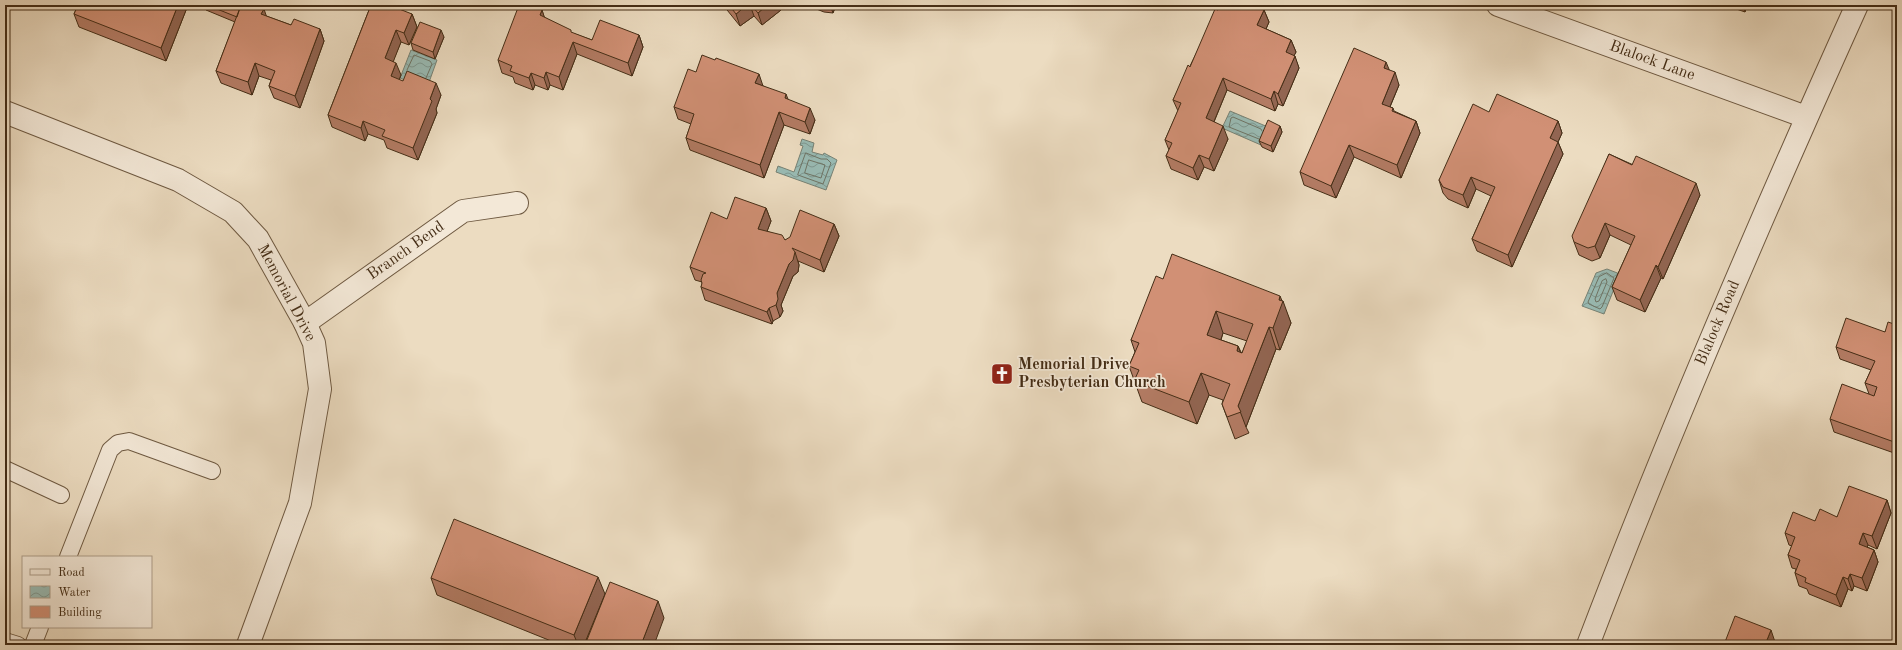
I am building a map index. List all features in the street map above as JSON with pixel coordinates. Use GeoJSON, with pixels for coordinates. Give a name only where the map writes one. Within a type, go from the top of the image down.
{"type":"FeatureCollection","features":[{"type":"Feature","properties":{"kind":"street","name":"Blalock Lane"},"geometry":{"type":"LineString","coordinates":[[1498,5],[1806,118]]}},
{"type":"Feature","properties":{"kind":"street","name":"Blalock Road"},"geometry":{"type":"LineString","coordinates":[[1588,645],[1694,380],[1806,118],[1857,5]]}},
{"type":"Feature","properties":{"kind":"street","name":"Memorial Drive"},"geometry":{"type":"LineString","coordinates":[[5,112],[178,180],[233,212],[258,239],[305,323],[314,343],[320,389],[300,503],[248,645]]}},
{"type":"Feature","properties":{"kind":"street","name":"Branch Bend"},"geometry":{"type":"LineString","coordinates":[[305,323],[463,211],[517,204]]}},
{"type":"Feature","properties":{"kind":"lane"},"geometry":{"type":"LineString","coordinates":[[68,556],[110,450],[118,442],[129,441],[212,471]]}},
{"type":"Feature","properties":{"kind":"lane"},"geometry":{"type":"LineString","coordinates":[[5,469],[61,495]]}},
{"type":"Feature","properties":{"kind":"lane"},"geometry":{"type":"LineString","coordinates":[[33,645],[40,628]]}},
{"type":"Feature","properties":{"kind":"lane"},"geometry":{"type":"LineString","coordinates":[[5,641],[18,645]]}},
{"type":"Feature","properties":{"kind":"water"},"geometry":{"type":"Polygon","coordinates":[[[411,50],[437,60],[428,85],[412,83],[400,78],[411,50]]]}},
{"type":"Feature","properties":{"kind":"water"},"geometry":{"type":"Polygon","coordinates":[[[1230,111],[1268,127],[1261,145],[1222,128],[1230,111]]]}},
{"type":"Feature","properties":{"kind":"water"},"geometry":{"type":"Polygon","coordinates":[[[802,139],[814,143],[812,152],[823,155],[824,153],[837,160],[826,190],[776,172],[778,166],[794,172],[803,146],[800,145],[802,139]]]}},
{"type":"Feature","properties":{"kind":"water"},"geometry":{"type":"Polygon","coordinates":[[[1607,269],[1620,274],[1604,314],[1582,306],[1596,273],[1607,269]]]}},
{"type":"Feature","properties":{"kind":"building"},"geometry":{"type":"Polygon","coordinates":[[[78,5],[178,5],[161,48],[74,14],[78,5]]]}},
{"type":"Feature","properties":{"kind":"building"},"geometry":{"type":"Polygon","coordinates":[[[207,5],[241,5],[237,17],[207,5]]]}},
{"type":"Feature","properties":{"kind":"building"},"geometry":{"type":"Polygon","coordinates":[[[241,5],[253,5],[264,9],[261,14],[291,25],[294,19],[320,29],[295,96],[269,86],[275,71],[255,63],[248,82],[216,71],[241,5]]]}},
{"type":"Feature","properties":{"kind":"building"},"geometry":{"type":"Polygon","coordinates":[[[371,5],[389,5],[412,14],[404,33],[396,30],[385,58],[396,63],[391,76],[403,81],[407,71],[436,83],[430,99],[432,101],[413,148],[382,136],[385,130],[363,121],[361,128],[328,115],[371,5]]]}},
{"type":"Feature","properties":{"kind":"building"},"geometry":{"type":"Polygon","coordinates":[[[519,5],[529,5],[542,10],[540,15],[571,30],[571,32],[592,40],[600,20],[639,35],[628,63],[573,42],[559,77],[546,72],[544,78],[531,73],[529,78],[510,71],[512,66],[498,60],[519,5]]]}},
{"type":"Feature","properties":{"kind":"building"},"geometry":{"type":"Polygon","coordinates":[[[729,5],[747,5],[736,14],[729,5]]]}},
{"type":"Feature","properties":{"kind":"building"},"geometry":{"type":"Polygon","coordinates":[[[751,5],[767,5],[758,13],[751,5]]]}},
{"type":"Feature","properties":{"kind":"building"},"geometry":{"type":"Polygon","coordinates":[[[1220,5],[1253,5],[1264,10],[1257,25],[1291,40],[1286,52],[1295,56],[1278,94],[1274,91],[1271,99],[1223,78],[1206,118],[1223,126],[1209,159],[1199,155],[1193,168],[1166,156],[1172,143],[1165,140],[1181,103],[1173,100],[1188,65],[1190,67],[1215,9],[1218,10],[1220,5]]]}},
{"type":"Feature","properties":{"kind":"building"},"geometry":{"type":"Polygon","coordinates":[[[420,22],[441,30],[433,52],[411,43],[420,22]]]}},
{"type":"Feature","properties":{"kind":"building"},"geometry":{"type":"Polygon","coordinates":[[[1354,48],[1386,62],[1384,68],[1395,72],[1382,104],[1393,108],[1392,111],[1416,121],[1397,165],[1349,145],[1331,186],[1300,172],[1354,48]]]}},
{"type":"Feature","properties":{"kind":"building"},"geometry":{"type":"Polygon","coordinates":[[[702,55],[715,60],[716,58],[759,74],[755,83],[786,94],[785,98],[810,108],[805,122],[779,112],[760,165],[686,138],[694,114],[674,107],[688,69],[696,72],[702,55]]]}},
{"type":"Feature","properties":{"kind":"building"},"geometry":{"type":"Polygon","coordinates":[[[1497,94],[1558,121],[1550,138],[1558,142],[1508,255],[1472,239],[1495,187],[1471,177],[1463,195],[1443,187],[1439,180],[1473,104],[1489,112],[1497,94]]]}},
{"type":"Feature","properties":{"kind":"building"},"geometry":{"type":"Polygon","coordinates":[[[1268,120],[1280,126],[1271,146],[1259,141],[1268,120]]]}},
{"type":"Feature","properties":{"kind":"building"},"geometry":{"type":"Polygon","coordinates":[[[1609,154],[1632,165],[1636,156],[1696,183],[1658,267],[1656,265],[1640,300],[1612,287],[1635,236],[1605,223],[1595,246],[1588,248],[1574,242],[1572,236],[1609,154]]]}},
{"type":"Feature","properties":{"kind":"building"},"geometry":{"type":"Polygon","coordinates":[[[735,197],[766,208],[758,229],[782,235],[785,240],[790,237],[800,210],[834,224],[820,260],[792,248],[795,252],[793,260],[789,264],[777,293],[778,299],[776,305],[769,308],[767,312],[701,287],[703,274],[706,273],[690,267],[711,212],[727,219],[735,197]]]}},
{"type":"Feature","properties":{"kind":"building"},"geometry":{"type":"Polygon","coordinates":[[[1172,254],[1280,296],[1279,300],[1283,301],[1273,328],[1269,327],[1238,406],[1241,412],[1227,417],[1222,404],[1230,384],[1201,373],[1189,402],[1134,381],[1139,370],[1129,366],[1139,343],[1131,340],[1156,276],[1163,279],[1172,254]],[[1216,311],[1207,335],[1238,346],[1237,351],[1242,353],[1253,324],[1216,311]]]}},
{"type":"Feature","properties":{"kind":"building"},"geometry":{"type":"Polygon","coordinates":[[[1846,318],[1885,332],[1888,322],[1897,325],[1897,443],[1830,419],[1842,384],[1874,396],[1877,387],[1865,383],[1875,361],[1836,347],[1846,318]]]}},
{"type":"Feature","properties":{"kind":"building"},"geometry":{"type":"Polygon","coordinates":[[[1849,486],[1887,500],[1872,536],[1863,533],[1859,544],[1874,550],[1862,578],[1850,574],[1848,579],[1843,577],[1836,595],[1805,582],[1806,578],[1795,573],[1800,560],[1788,555],[1795,537],[1785,533],[1793,512],[1815,521],[1820,509],[1837,517],[1849,486]]]}},
{"type":"Feature","properties":{"kind":"building"},"geometry":{"type":"Polygon","coordinates":[[[454,519],[598,577],[574,635],[431,578],[454,519]]]}},
{"type":"Feature","properties":{"kind":"building"},"geometry":{"type":"Polygon","coordinates":[[[610,582],[658,601],[641,645],[585,645],[610,582]]]}},
{"type":"Feature","properties":{"kind":"building"},"geometry":{"type":"Polygon","coordinates":[[[1735,616],[1771,630],[1765,645],[1720,645],[1721,641],[1725,642],[1735,616]]]}},
{"type":"Feature","properties":{"kind":"place","name":"Memorial Drive Presbyterian Church"},"geometry":{"type":"Point","coordinates":[1002,374]}}]}
